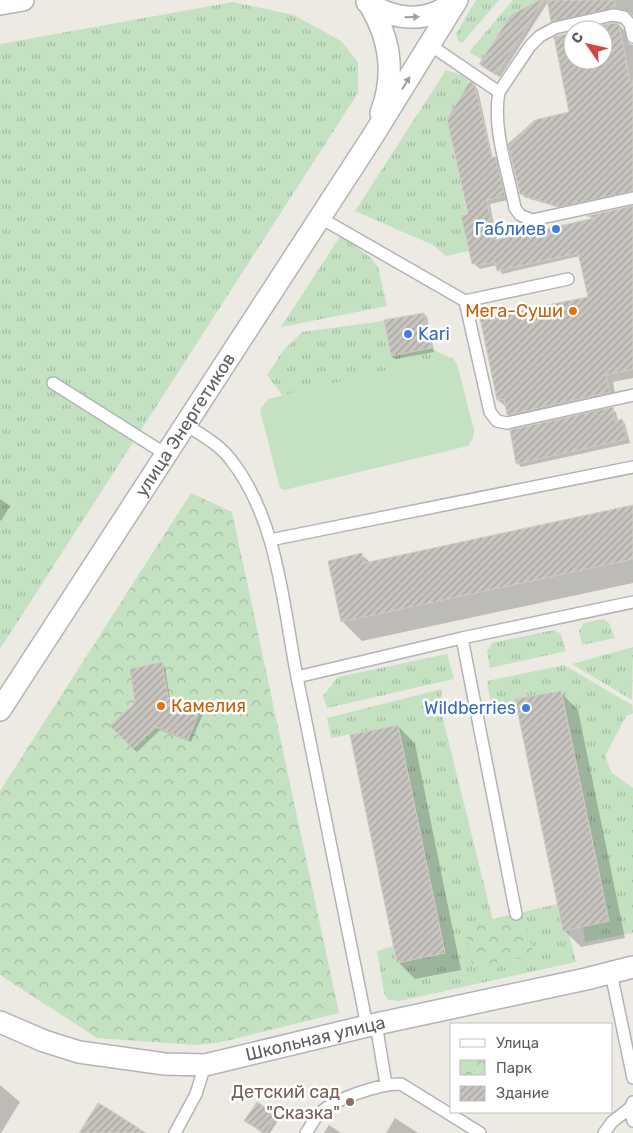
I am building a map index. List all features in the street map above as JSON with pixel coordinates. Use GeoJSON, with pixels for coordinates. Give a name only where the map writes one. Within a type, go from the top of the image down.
{"type":"FeatureCollection","features":[{"type":"Feature","properties":{"kind":"street"},"geometry":{"type":"LineString","coordinates":[[0,4],[23,0]]}},
{"type":"Feature","properties":{"kind":"street"},"geometry":{"type":"LineString","coordinates":[[367,1],[392,15],[418,17],[442,10],[456,0]]}},
{"type":"Feature","properties":{"kind":"street"},"geometry":{"type":"LineString","coordinates":[[371,139],[456,0]]}},
{"type":"Feature","properties":{"kind":"street"},"geometry":{"type":"LineString","coordinates":[[367,1],[384,31],[388,46],[389,62],[385,101],[371,139]]}},
{"type":"Feature","properties":{"kind":"street","name":"улица Энергетиков"},"geometry":{"type":"LineString","coordinates":[[0,710],[371,139]]}},
{"type":"Feature","properties":{"kind":"street","name":"Школьная улица"},"geometry":{"type":"LineString","coordinates":[[0,1022],[44,1041],[79,1052],[165,1064],[205,1065],[372,1025],[633,967]]}},
{"type":"Feature","properties":{"kind":"lane"},"geometry":{"type":"LineString","coordinates":[[633,37],[630,24],[624,17],[613,15],[555,28],[540,36],[530,46],[499,92],[496,107],[515,208],[520,216],[532,220],[633,198]]}},
{"type":"Feature","properties":{"kind":"lane"},"geometry":{"type":"LineString","coordinates":[[430,45],[499,92]]}},
{"type":"Feature","properties":{"kind":"lane"},"geometry":{"type":"LineString","coordinates":[[319,217],[466,301],[568,279]]}},
{"type":"Feature","properties":{"kind":"lane"},"geometry":{"type":"LineString","coordinates":[[466,301],[490,412],[497,421],[507,423],[633,395]]}},
{"type":"Feature","properties":{"kind":"lane"},"geometry":{"type":"LineString","coordinates":[[54,382],[167,455]]}},
{"type":"Feature","properties":{"kind":"lane"},"geometry":{"type":"LineString","coordinates":[[186,425],[209,439],[230,458],[252,496],[270,540],[297,677],[386,1084]]}},
{"type":"Feature","properties":{"kind":"lane"},"geometry":{"type":"LineString","coordinates":[[270,540],[633,467]]}},
{"type":"Feature","properties":{"kind":"lane"},"geometry":{"type":"LineString","coordinates":[[297,677],[462,638],[633,602]]}},
{"type":"Feature","properties":{"kind":"lane"},"geometry":{"type":"LineString","coordinates":[[462,638],[516,914]]}},
{"type":"Feature","properties":{"kind":"lane"},"geometry":{"type":"LineString","coordinates":[[611,973],[633,1078]]}},
{"type":"Feature","properties":{"kind":"lane"},"geometry":{"type":"LineString","coordinates":[[174,1133],[196,1094],[205,1065]]}},
{"type":"Feature","properties":{"kind":"lane"},"geometry":{"type":"LineString","coordinates":[[306,1133],[317,1116],[326,1108],[386,1084],[401,1084],[480,1133]]}},
{"type":"Feature","properties":{"kind":"lane"},"geometry":{"type":"LineString","coordinates":[[632,1105],[633,1121]]}},
{"type":"Feature","properties":{"kind":"lane"},"geometry":{"type":"LineString","coordinates":[[604,1133],[612,1122],[632,1105]]}},
{"type":"Feature","properties":{"kind":"green space"},"geometry":{"type":"Polygon","coordinates":[[[476,0],[499,0],[462,43],[458,40],[456,34],[476,0]]]}},
{"type":"Feature","properties":{"kind":"green space"},"geometry":{"type":"Polygon","coordinates":[[[513,0],[542,0],[511,15],[482,60],[469,52],[513,0]]]}},
{"type":"Feature","properties":{"kind":"green space"},"geometry":{"type":"Polygon","coordinates":[[[233,2],[294,15],[341,41],[358,62],[358,93],[0,649],[0,44],[233,2]]]}},
{"type":"Feature","properties":{"kind":"green space"},"geometry":{"type":"Polygon","coordinates":[[[446,70],[469,77],[468,84],[447,119],[467,214],[461,216],[468,251],[446,256],[433,245],[355,211],[446,70]]]}},
{"type":"Feature","properties":{"kind":"green space"},"geometry":{"type":"Polygon","coordinates":[[[341,235],[371,258],[378,267],[387,306],[281,327],[341,235]]]}},
{"type":"Feature","properties":{"kind":"green space"},"geometry":{"type":"Polygon","coordinates":[[[384,321],[391,356],[431,348],[446,356],[283,396],[267,375],[283,351],[302,332],[384,321]]]}},
{"type":"Feature","properties":{"kind":"green space"},"geometry":{"type":"Polygon","coordinates":[[[446,356],[453,358],[457,364],[474,430],[473,438],[468,446],[284,490],[280,488],[260,410],[268,399],[446,356]]]}},
{"type":"Feature","properties":{"kind":"green space"},"geometry":{"type":"Polygon","coordinates":[[[191,493],[232,512],[339,1013],[217,1043],[195,1045],[97,1038],[0,975],[0,791],[191,493]]]}},
{"type":"Feature","properties":{"kind":"green space"},"geometry":{"type":"Polygon","coordinates":[[[603,619],[609,623],[615,638],[582,645],[579,631],[584,623],[603,619]]]}},
{"type":"Feature","properties":{"kind":"green space"},"geometry":{"type":"Polygon","coordinates":[[[554,630],[561,634],[566,651],[490,668],[487,651],[492,643],[554,630]]]}},
{"type":"Feature","properties":{"kind":"green space"},"geometry":{"type":"Polygon","coordinates":[[[633,647],[632,700],[572,664],[633,647]]]}},
{"type":"Feature","properties":{"kind":"green space"},"geometry":{"type":"Polygon","coordinates":[[[447,654],[454,679],[327,708],[323,696],[338,677],[447,654]]]}},
{"type":"Feature","properties":{"kind":"green space"},"geometry":{"type":"Polygon","coordinates":[[[564,665],[632,705],[633,713],[626,716],[605,756],[612,773],[633,788],[633,933],[585,942],[583,926],[609,920],[562,692],[516,699],[518,711],[493,715],[487,681],[564,665]]]}},
{"type":"Feature","properties":{"kind":"green space"},"geometry":{"type":"Polygon","coordinates":[[[442,689],[440,707],[493,921],[464,926],[533,954],[523,912],[557,904],[563,930],[568,929],[576,962],[399,1001],[388,1000],[384,993],[377,951],[393,946],[397,963],[445,952],[398,725],[331,738],[327,718],[442,689]]]}},
{"type":"Feature","properties":{"kind":"green space"},"geometry":{"type":"Polygon","coordinates":[[[523,912],[534,954],[473,968],[464,926],[523,912]]]}},
{"type":"Feature","properties":{"kind":"building"},"geometry":{"type":"Polygon","coordinates":[[[540,0],[544,0],[496,75],[479,64],[511,15],[540,0]]]}},
{"type":"Feature","properties":{"kind":"building"},"geometry":{"type":"Polygon","coordinates":[[[547,0],[614,0],[616,8],[551,22],[547,0]]]}},
{"type":"Feature","properties":{"kind":"building"},"geometry":{"type":"Polygon","coordinates":[[[613,23],[619,24],[630,81],[633,80],[633,191],[559,207],[520,194],[508,144],[535,120],[569,112],[554,37],[563,35],[563,70],[613,70],[613,23]]]}},
{"type":"Feature","properties":{"kind":"building"},"geometry":{"type":"Polygon","coordinates":[[[470,81],[475,85],[492,159],[495,156],[505,196],[487,200],[495,240],[595,218],[587,216],[633,206],[633,369],[606,375],[610,392],[507,415],[504,399],[497,400],[480,318],[588,297],[578,253],[497,271],[495,262],[476,266],[475,263],[472,264],[461,216],[468,214],[447,119],[470,81]]]}},
{"type":"Feature","properties":{"kind":"building","name":"Kari"},"geometry":{"type":"Polygon","coordinates":[[[424,313],[431,348],[391,356],[384,320],[424,313]]]}},
{"type":"Feature","properties":{"kind":"building"},"geometry":{"type":"Polygon","coordinates":[[[613,407],[615,421],[622,419],[627,439],[516,464],[510,430],[613,407]]]}},
{"type":"Feature","properties":{"kind":"building"},"geometry":{"type":"Polygon","coordinates":[[[633,505],[633,559],[341,622],[328,561],[362,553],[364,563],[633,505]]]}},
{"type":"Feature","properties":{"kind":"building","name":"Камелия"},"geometry":{"type":"Polygon","coordinates":[[[162,662],[168,697],[200,710],[188,740],[156,727],[133,749],[110,726],[135,703],[130,669],[162,662]]]}},
{"type":"Feature","properties":{"kind":"building"},"geometry":{"type":"Polygon","coordinates":[[[561,691],[609,921],[563,931],[515,699],[561,691]]]}},
{"type":"Feature","properties":{"kind":"building"},"geometry":{"type":"Polygon","coordinates":[[[398,725],[445,953],[397,963],[350,735],[398,725]]]}},
{"type":"Feature","properties":{"kind":"building"},"geometry":{"type":"Polygon","coordinates":[[[257,1102],[277,1115],[265,1133],[244,1121],[257,1102]]]}},
{"type":"Feature","properties":{"kind":"building"},"geometry":{"type":"Polygon","coordinates":[[[98,1103],[107,1108],[146,1133],[79,1133],[98,1103]]]}},
{"type":"Feature","properties":{"kind":"place","name":"Габлиев"},"geometry":{"type":"Point","coordinates":[556,229]}},
{"type":"Feature","properties":{"kind":"place","name":"Мега-Суши"},"geometry":{"type":"Point","coordinates":[573,311]}},
{"type":"Feature","properties":{"kind":"place","name":"Kari"},"geometry":{"type":"Point","coordinates":[408,334]}},
{"type":"Feature","properties":{"kind":"place","name":"Камелия"},"geometry":{"type":"Point","coordinates":[161,706]}},
{"type":"Feature","properties":{"kind":"place","name":"Wildberries"},"geometry":{"type":"Point","coordinates":[526,708]}},
{"type":"Feature","properties":{"kind":"place","name":"Детский сад \"Сказка\""},"geometry":{"type":"Point","coordinates":[350,1102]}}]}
